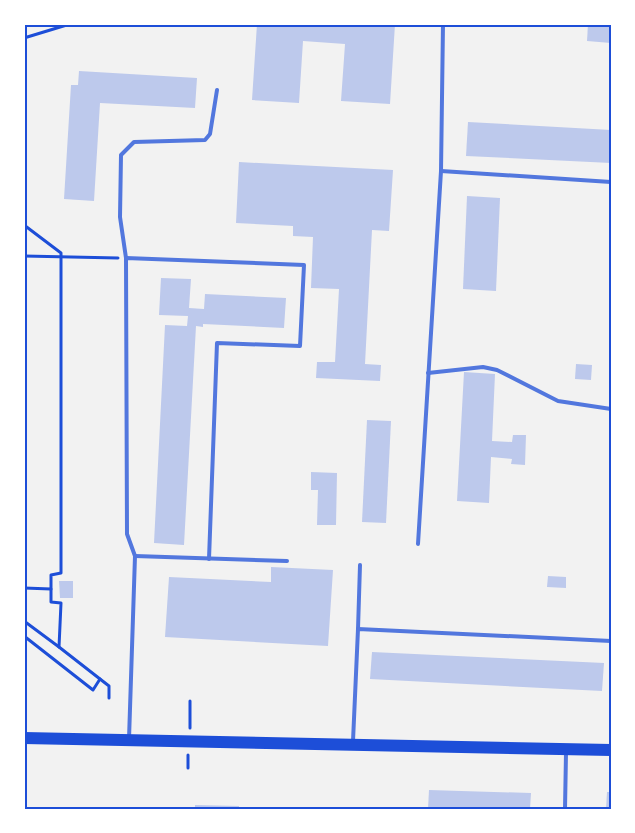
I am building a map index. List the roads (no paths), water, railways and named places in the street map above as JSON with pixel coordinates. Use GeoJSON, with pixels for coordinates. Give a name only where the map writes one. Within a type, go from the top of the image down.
{"type":"FeatureCollection","features":[{"type":"Feature","properties":{"kind":"main road"},"geometry":{"type":"LineString","coordinates":[[24,738],[611,750]]}},
{"type":"Feature","properties":{"kind":"lane"},"geometry":{"type":"LineString","coordinates":[[417,544],[441,171],[443,24]]}},
{"type":"Feature","properties":{"kind":"lane"},"geometry":{"type":"LineString","coordinates":[[129,740],[135,556],[127,534],[126,258],[120,217],[121,154],[134,142],[205,140],[210,134],[217,90]]}},
{"type":"Feature","properties":{"kind":"lane"},"geometry":{"type":"LineString","coordinates":[[441,171],[611,182]]}},
{"type":"Feature","properties":{"kind":"lane"},"geometry":{"type":"LineString","coordinates":[[126,258],[304,265],[300,346],[217,343],[209,559]]}},
{"type":"Feature","properties":{"kind":"lane"},"geometry":{"type":"LineString","coordinates":[[429,373],[483,367],[497,370],[558,401],[611,409]]}},
{"type":"Feature","properties":{"kind":"lane"},"geometry":{"type":"LineString","coordinates":[[135,556],[287,561]]}},
{"type":"Feature","properties":{"kind":"lane"},"geometry":{"type":"LineString","coordinates":[[352,745],[360,566]]}},
{"type":"Feature","properties":{"kind":"lane"},"geometry":{"type":"LineString","coordinates":[[358,629],[611,641]]}},
{"type":"Feature","properties":{"kind":"lane"},"geometry":{"type":"LineString","coordinates":[[565,809],[566,749]]}}]}
